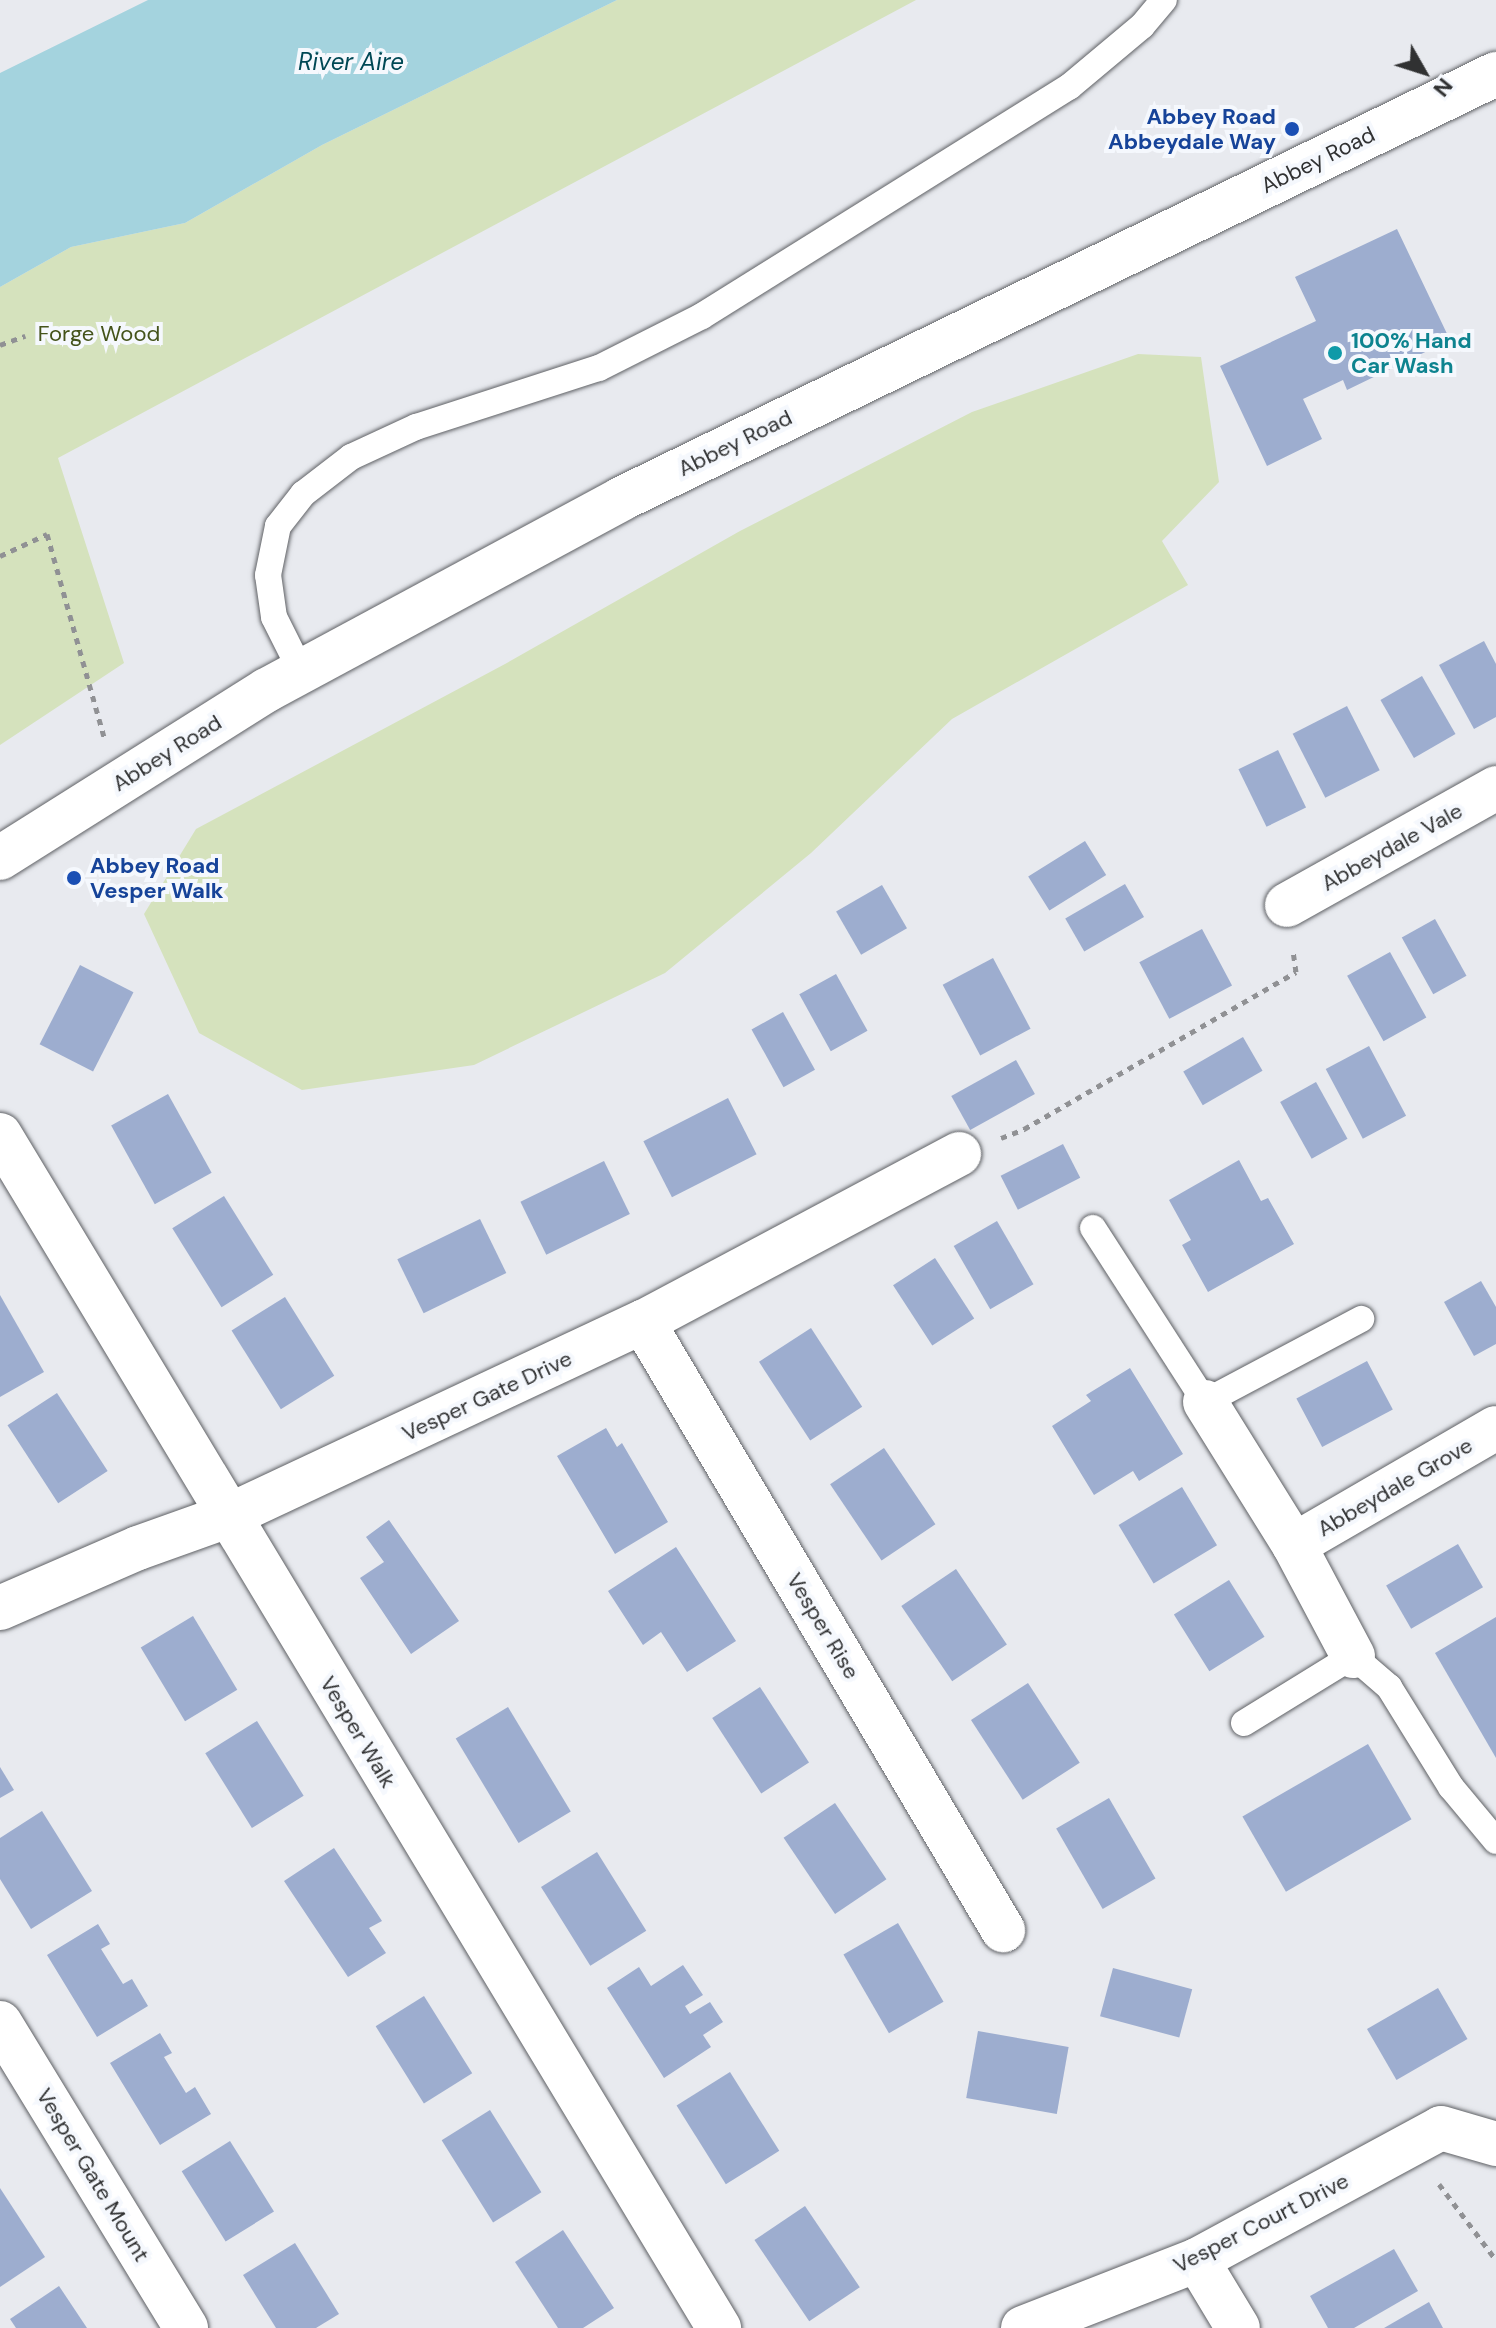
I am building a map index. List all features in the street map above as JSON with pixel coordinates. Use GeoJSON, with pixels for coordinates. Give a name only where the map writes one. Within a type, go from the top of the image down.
{"type":"FeatureCollection","features":[{"type":"Feature","properties":{"kind":"street","name":"Abbey Road"},"geometry":{"type":"LineString","coordinates":[[0,858],[301,671],[621,499],[1496,74]]}},
{"type":"Feature","properties":{"kind":"street","name":"Abbeydale Vale"},"geometry":{"type":"LineString","coordinates":[[1287,905],[1496,788]]}},
{"type":"Feature","properties":{"kind":"street","name":"Vesper Walk"},"geometry":{"type":"LineString","coordinates":[[0,1135],[719,2328]]}},
{"type":"Feature","properties":{"kind":"street","name":"Vesper Gate Drive"},"geometry":{"type":"LineString","coordinates":[[0,1608],[138,1548],[228,1516],[643,1322],[959,1154]]}},
{"type":"Feature","properties":{"kind":"street","name":"Vesper Rise"},"geometry":{"type":"LineString","coordinates":[[643,1322],[1003,1930]]}},
{"type":"Feature","properties":{"kind":"street","name":"Abbeydale Grove"},"geometry":{"type":"LineString","coordinates":[[1205,1402],[1294,1545],[1353,1656]]}},
{"type":"Feature","properties":{"kind":"street","name":"Abbeydale Grove"},"geometry":{"type":"LineString","coordinates":[[1294,1545],[1496,1428]]}},
{"type":"Feature","properties":{"kind":"street","name":"Vesper Gate Mount"},"geometry":{"type":"LineString","coordinates":[[0,2023],[186,2328]]}},
{"type":"Feature","properties":{"kind":"street","name":"Vesper Court Drive"},"geometry":{"type":"LineString","coordinates":[[1023,2328],[1197,2260],[1441,2128],[1496,2144]]}},
{"type":"Feature","properties":{"kind":"street"},"geometry":{"type":"LineString","coordinates":[[1197,2260],[1238,2328]]}},
{"type":"Feature","properties":{"kind":"lane"},"geometry":{"type":"LineString","coordinates":[[301,671],[274,617],[268,575],[278,526],[303,494],[351,457],[416,427],[599,368],[702,316],[1069,87],[1142,26],[1164,0]]}},
{"type":"Feature","properties":{"kind":"lane"},"geometry":{"type":"LineString","coordinates":[[1093,1228],[1205,1402],[1361,1319]]}},
{"type":"Feature","properties":{"kind":"lane"},"geometry":{"type":"LineString","coordinates":[[1244,1723],[1353,1656],[1389,1687],[1451,1787],[1496,1841]]}},
{"type":"Feature","properties":{"kind":"path"},"geometry":{"type":"LineString","coordinates":[[0,345],[25,336]]}},
{"type":"Feature","properties":{"kind":"path"},"geometry":{"type":"LineString","coordinates":[[0,556],[47,534],[117,783]]}},
{"type":"Feature","properties":{"kind":"path"},"geometry":{"type":"LineString","coordinates":[[959,1154],[1024,1129],[1296,972],[1287,905]]}},
{"type":"Feature","properties":{"kind":"path"},"geometry":{"type":"LineString","coordinates":[[1409,2145],[1496,2260]]}},
{"type":"Feature","properties":{"kind":"green space","name":"Forge Wood"},"geometry":{"type":"Polygon","coordinates":[[[617,0],[916,0],[58,458],[124,663],[0,745],[0,287],[71,247],[185,223],[322,145],[617,0]]]}},
{"type":"Feature","properties":{"kind":"green space"},"geometry":{"type":"Polygon","coordinates":[[[1138,354],[1201,357],[1219,482],[1162,541],[1188,585],[952,719],[811,853],[665,973],[474,1065],[302,1090],[199,1033],[144,914],[196,829],[505,664],[740,531],[972,412],[1138,354]]]}},
{"type":"Feature","properties":{"kind":"water","name":"River Aire"},"geometry":{"type":"Polygon","coordinates":[[[148,0],[617,0],[322,145],[185,223],[71,247],[0,287],[0,73],[148,0]]]}},
{"type":"Feature","properties":{"kind":"building","name":"100% Hand Car Wash"},"geometry":{"type":"Polygon","coordinates":[[[1397,229],[1450,340],[1347,390],[1343,380],[1303,399],[1322,439],[1267,466],[1220,366],[1316,321],[1295,277],[1397,229]]]}},
{"type":"Feature","properties":{"kind":"building"},"geometry":{"type":"Polygon","coordinates":[[[1484,641],[1496,664],[1496,717],[1474,729],[1439,665],[1484,641]]]}},
{"type":"Feature","properties":{"kind":"building"},"geometry":{"type":"Polygon","coordinates":[[[1422,676],[1456,734],[1414,758],[1380,700],[1422,676]]]}},
{"type":"Feature","properties":{"kind":"building"},"geometry":{"type":"Polygon","coordinates":[[[1347,706],[1380,770],[1325,798],[1293,734],[1347,706]]]}},
{"type":"Feature","properties":{"kind":"building"},"geometry":{"type":"Polygon","coordinates":[[[1278,750],[1306,808],[1267,827],[1238,769],[1278,750]]]}},
{"type":"Feature","properties":{"kind":"building"},"geometry":{"type":"Polygon","coordinates":[[[1085,841],[1106,875],[1049,910],[1028,877],[1085,841]]]}},
{"type":"Feature","properties":{"kind":"building"},"geometry":{"type":"Polygon","coordinates":[[[1125,884],[1144,917],[1084,951],[1065,919],[1125,884]]]}},
{"type":"Feature","properties":{"kind":"building"},"geometry":{"type":"Polygon","coordinates":[[[882,885],[907,928],[861,955],[836,911],[882,885]]]}},
{"type":"Feature","properties":{"kind":"building"},"geometry":{"type":"Polygon","coordinates":[[[1435,919],[1467,976],[1433,994],[1402,937],[1435,919]]]}},
{"type":"Feature","properties":{"kind":"building"},"geometry":{"type":"Polygon","coordinates":[[[1202,929],[1232,986],[1169,1019],[1139,962],[1202,929]]]}},
{"type":"Feature","properties":{"kind":"building"},"geometry":{"type":"Polygon","coordinates":[[[1390,952],[1426,1018],[1384,1041],[1347,976],[1390,952]]]}},
{"type":"Feature","properties":{"kind":"building"},"geometry":{"type":"Polygon","coordinates":[[[993,958],[1031,1029],[980,1055],[943,985],[993,958]]]}},
{"type":"Feature","properties":{"kind":"building"},"geometry":{"type":"Polygon","coordinates":[[[80,965],[133,992],[93,1072],[40,1044],[80,965]]]}},
{"type":"Feature","properties":{"kind":"building"},"geometry":{"type":"Polygon","coordinates":[[[836,974],[868,1031],[831,1051],[799,994],[836,974]]]}},
{"type":"Feature","properties":{"kind":"building"},"geometry":{"type":"Polygon","coordinates":[[[783,1012],[815,1070],[784,1087],[752,1029],[783,1012]]]}},
{"type":"Feature","properties":{"kind":"building"},"geometry":{"type":"Polygon","coordinates":[[[1243,1037],[1262,1071],[1203,1105],[1183,1072],[1243,1037]]]}},
{"type":"Feature","properties":{"kind":"building"},"geometry":{"type":"Polygon","coordinates":[[[1369,1046],[1406,1116],[1363,1139],[1326,1069],[1369,1046]]]}},
{"type":"Feature","properties":{"kind":"building"},"geometry":{"type":"Polygon","coordinates":[[[1016,1060],[1035,1094],[970,1130],[951,1096],[1016,1060]]]}},
{"type":"Feature","properties":{"kind":"building"},"geometry":{"type":"Polygon","coordinates":[[[1316,1082],[1348,1139],[1312,1159],[1280,1102],[1316,1082]]]}},
{"type":"Feature","properties":{"kind":"building"},"geometry":{"type":"Polygon","coordinates":[[[168,1094],[212,1173],[155,1204],[111,1126],[168,1094]]]}},
{"type":"Feature","properties":{"kind":"building"},"geometry":{"type":"Polygon","coordinates":[[[728,1098],[757,1154],[672,1197],[643,1141],[728,1098]]]}},
{"type":"Feature","properties":{"kind":"building"},"geometry":{"type":"Polygon","coordinates":[[[1063,1144],[1080,1178],[1018,1210],[1001,1176],[1063,1144]]]}},
{"type":"Feature","properties":{"kind":"building"},"geometry":{"type":"Polygon","coordinates":[[[1239,1160],[1261,1201],[1268,1198],[1294,1244],[1208,1292],[1182,1245],[1191,1240],[1169,1200],[1239,1160]]]}},
{"type":"Feature","properties":{"kind":"building"},"geometry":{"type":"Polygon","coordinates":[[[604,1161],[630,1214],[546,1255],[520,1202],[604,1161]]]}},
{"type":"Feature","properties":{"kind":"building"},"geometry":{"type":"Polygon","coordinates":[[[224,1196],[273,1275],[222,1307],[172,1228],[224,1196]]]}},
{"type":"Feature","properties":{"kind":"building"},"geometry":{"type":"Polygon","coordinates":[[[480,1219],[506,1273],[424,1313],[397,1259],[480,1219]]]}},
{"type":"Feature","properties":{"kind":"building"},"geometry":{"type":"Polygon","coordinates":[[[997,1221],[1034,1284],[990,1309],[954,1246],[997,1221]]]}},
{"type":"Feature","properties":{"kind":"building"},"geometry":{"type":"Polygon","coordinates":[[[935,1258],[974,1318],[932,1346],[893,1285],[935,1258]]]}},
{"type":"Feature","properties":{"kind":"building"},"geometry":{"type":"Polygon","coordinates":[[[1481,1281],[1496,1307],[1496,1344],[1474,1356],[1444,1302],[1481,1281]]]}},
{"type":"Feature","properties":{"kind":"building"},"geometry":{"type":"Polygon","coordinates":[[[0,1295],[44,1372],[0,1397],[0,1295]]]}},
{"type":"Feature","properties":{"kind":"building"},"geometry":{"type":"Polygon","coordinates":[[[285,1297],[334,1376],[281,1409],[232,1330],[285,1297]]]}},
{"type":"Feature","properties":{"kind":"building"},"geometry":{"type":"Polygon","coordinates":[[[811,1328],[862,1407],[810,1441],[759,1362],[811,1328]]]}},
{"type":"Feature","properties":{"kind":"building"},"geometry":{"type":"Polygon","coordinates":[[[1367,1361],[1393,1410],[1322,1447],[1296,1399],[1367,1361]]]}},
{"type":"Feature","properties":{"kind":"building"},"geometry":{"type":"Polygon","coordinates":[[[1130,1368],[1183,1454],[1139,1481],[1133,1471],[1094,1495],[1052,1426],[1091,1401],[1086,1395],[1130,1368]]]}},
{"type":"Feature","properties":{"kind":"building"},"geometry":{"type":"Polygon","coordinates":[[[57,1393],[108,1471],[58,1503],[8,1425],[57,1393]]]}},
{"type":"Feature","properties":{"kind":"building"},"geometry":{"type":"Polygon","coordinates":[[[606,1428],[617,1447],[622,1443],[668,1522],[615,1554],[557,1456],[606,1428]]]}},
{"type":"Feature","properties":{"kind":"building"},"geometry":{"type":"Polygon","coordinates":[[[884,1448],[935,1524],[882,1561],[830,1484],[884,1448]]]}},
{"type":"Feature","properties":{"kind":"building"},"geometry":{"type":"Polygon","coordinates":[[[1182,1487],[1217,1545],[1154,1583],[1119,1525],[1182,1487]]]}},
{"type":"Feature","properties":{"kind":"building"},"geometry":{"type":"Polygon","coordinates":[[[389,1520],[459,1621],[411,1654],[360,1578],[384,1562],[366,1537],[389,1520]]]}},
{"type":"Feature","properties":{"kind":"building"},"geometry":{"type":"Polygon","coordinates":[[[1458,1544],[1483,1587],[1411,1629],[1386,1585],[1458,1544]]]}},
{"type":"Feature","properties":{"kind":"building"},"geometry":{"type":"Polygon","coordinates":[[[676,1547],[736,1641],[687,1672],[661,1632],[643,1645],[608,1591],[676,1547]]]}},
{"type":"Feature","properties":{"kind":"building"},"geometry":{"type":"Polygon","coordinates":[[[956,1569],[1007,1644],[952,1681],[901,1606],[956,1569]]]}},
{"type":"Feature","properties":{"kind":"building"},"geometry":{"type":"Polygon","coordinates":[[[1229,1580],[1265,1637],[1209,1671],[1174,1614],[1229,1580]]]}},
{"type":"Feature","properties":{"kind":"building"},"geometry":{"type":"Polygon","coordinates":[[[193,1616],[237,1690],[185,1721],[141,1647],[193,1616]]]}},
{"type":"Feature","properties":{"kind":"building"},"geometry":{"type":"Polygon","coordinates":[[[1496,1617],[1496,1758],[1435,1653],[1496,1617]]]}},
{"type":"Feature","properties":{"kind":"building"},"geometry":{"type":"Polygon","coordinates":[[[1028,1683],[1080,1763],[1023,1800],[971,1720],[1028,1683]]]}},
{"type":"Feature","properties":{"kind":"building"},"geometry":{"type":"Polygon","coordinates":[[[760,1687],[809,1762],[761,1794],[712,1718],[760,1687]]]}},
{"type":"Feature","properties":{"kind":"building"},"geometry":{"type":"Polygon","coordinates":[[[508,1707],[571,1812],[519,1843],[456,1738],[508,1707]]]}},
{"type":"Feature","properties":{"kind":"building"},"geometry":{"type":"Polygon","coordinates":[[[257,1721],[304,1796],[252,1828],[205,1753],[257,1721]]]}},
{"type":"Feature","properties":{"kind":"building"},"geometry":{"type":"Polygon","coordinates":[[[1368,1744],[1412,1819],[1286,1892],[1242,1817],[1368,1744]]]}},
{"type":"Feature","properties":{"kind":"building"},"geometry":{"type":"Polygon","coordinates":[[[0,1767],[14,1790],[0,1798],[0,1767]]]}},
{"type":"Feature","properties":{"kind":"building"},"geometry":{"type":"Polygon","coordinates":[[[1109,1798],[1156,1879],[1103,1909],[1056,1828],[1109,1798]]]}},
{"type":"Feature","properties":{"kind":"building"},"geometry":{"type":"Polygon","coordinates":[[[835,1803],[886,1879],[835,1914],[784,1838],[835,1803]]]}},
{"type":"Feature","properties":{"kind":"building"},"geometry":{"type":"Polygon","coordinates":[[[42,1811],[92,1891],[31,1929],[0,1879],[0,1838],[42,1811]]]}},
{"type":"Feature","properties":{"kind":"building"},"geometry":{"type":"Polygon","coordinates":[[[334,1848],[382,1921],[369,1928],[386,1953],[348,1977],[284,1881],[334,1848]]]}},
{"type":"Feature","properties":{"kind":"building"},"geometry":{"type":"Polygon","coordinates":[[[597,1852],[646,1931],[590,1966],[541,1887],[597,1852]]]}},
{"type":"Feature","properties":{"kind":"building"},"geometry":{"type":"Polygon","coordinates":[[[898,1923],[944,2002],[889,2033],[843,1954],[898,1923]]]}},
{"type":"Feature","properties":{"kind":"building"},"geometry":{"type":"Polygon","coordinates":[[[98,1924],[110,1944],[101,1949],[123,1984],[132,1979],[148,2006],[97,2037],[47,1955],[98,1924]]]}},
{"type":"Feature","properties":{"kind":"building"},"geometry":{"type":"Polygon","coordinates":[[[683,1965],[703,1995],[685,2006],[690,2014],[710,2002],[723,2022],[703,2035],[711,2047],[664,2078],[607,1988],[639,1967],[651,1986],[683,1965]]]}},
{"type":"Feature","properties":{"kind":"building"},"geometry":{"type":"Polygon","coordinates":[[[1113,1968],[1192,1989],[1179,2038],[1100,2016],[1113,1968]]]}},
{"type":"Feature","properties":{"kind":"building"},"geometry":{"type":"Polygon","coordinates":[[[1438,1988],[1468,2039],[1396,2080],[1367,2029],[1438,1988]]]}},
{"type":"Feature","properties":{"kind":"building"},"geometry":{"type":"Polygon","coordinates":[[[424,1996],[472,2073],[424,2103],[376,2026],[424,1996]]]}},
{"type":"Feature","properties":{"kind":"building"},"geometry":{"type":"Polygon","coordinates":[[[978,2031],[1069,2047],[1057,2114],[966,2098],[978,2031]]]}},
{"type":"Feature","properties":{"kind":"building"},"geometry":{"type":"Polygon","coordinates":[[[160,2033],[172,2053],[164,2057],[186,2093],[195,2087],[211,2114],[160,2145],[110,2063],[160,2033]]]}},
{"type":"Feature","properties":{"kind":"building"},"geometry":{"type":"Polygon","coordinates":[[[730,2072],[779,2151],[726,2184],[677,2105],[730,2072]]]}},
{"type":"Feature","properties":{"kind":"building"},"geometry":{"type":"Polygon","coordinates":[[[490,2110],[541,2192],[493,2222],[442,2140],[490,2110]]]}},
{"type":"Feature","properties":{"kind":"building"},"geometry":{"type":"Polygon","coordinates":[[[230,2141],[274,2211],[226,2242],[182,2171],[230,2141]]]}},
{"type":"Feature","properties":{"kind":"building"},"geometry":{"type":"Polygon","coordinates":[[[0,2188],[45,2257],[0,2287],[0,2188]]]}},
{"type":"Feature","properties":{"kind":"building"},"geometry":{"type":"Polygon","coordinates":[[[805,2206],[860,2287],[809,2321],[754,2240],[805,2206]]]}},
{"type":"Feature","properties":{"kind":"building"},"geometry":{"type":"Polygon","coordinates":[[[563,2230],[614,2308],[583,2328],[558,2328],[515,2262],[563,2230]]]}},
{"type":"Feature","properties":{"kind":"building"},"geometry":{"type":"Polygon","coordinates":[[[295,2243],[339,2314],[316,2328],[276,2328],[243,2275],[295,2243]]]}},
{"type":"Feature","properties":{"kind":"building"},"geometry":{"type":"Polygon","coordinates":[[[1394,2249],[1418,2291],[1354,2328],[1328,2328],[1310,2296],[1394,2249]]]}},
{"type":"Feature","properties":{"kind":"building"},"geometry":{"type":"Polygon","coordinates":[[[59,2286],[87,2328],[16,2328],[10,2319],[59,2286]]]}},
{"type":"Feature","properties":{"kind":"building"},"geometry":{"type":"Polygon","coordinates":[[[1429,2302],[1443,2328],[1384,2328],[1429,2302]]]}},
{"type":"Feature","properties":{"kind":"place","name":"Abbey Road Abbeydale Way"},"geometry":{"type":"Point","coordinates":[1292,129]}},
{"type":"Feature","properties":{"kind":"place","name":"100% Hand Car Wash"},"geometry":{"type":"Point","coordinates":[1335,353]}},
{"type":"Feature","properties":{"kind":"place","name":"Abbey Road Vesper Walk"},"geometry":{"type":"Point","coordinates":[74,878]}}]}
